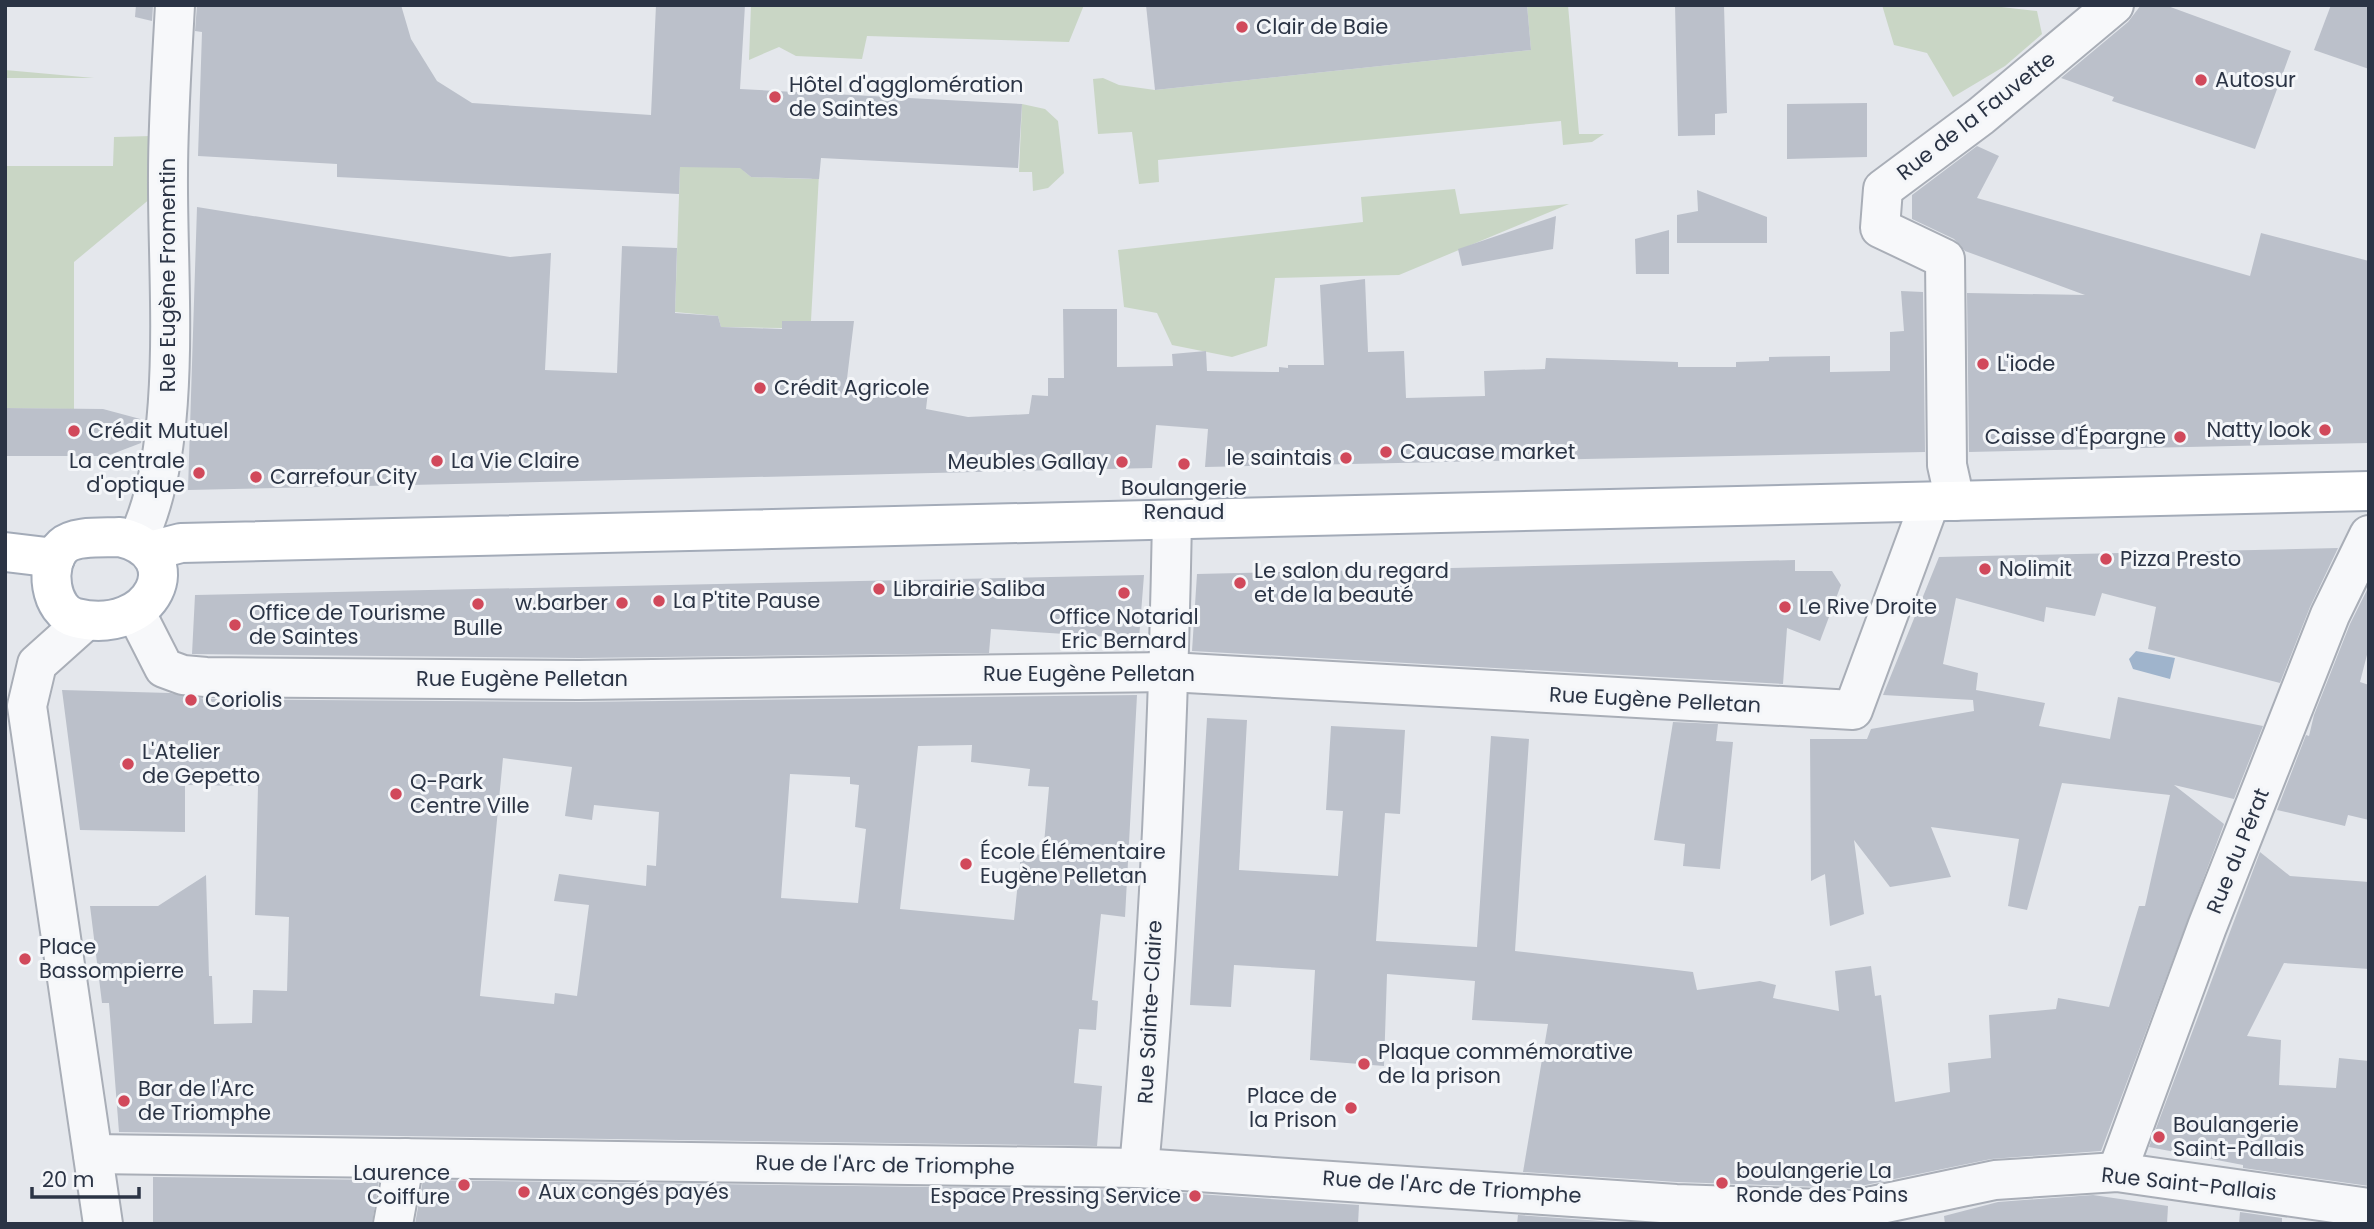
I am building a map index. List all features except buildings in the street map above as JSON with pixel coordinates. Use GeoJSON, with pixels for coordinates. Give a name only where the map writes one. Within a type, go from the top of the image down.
{"type":"FeatureCollection","features":[{"type":"Feature","properties":{"kind":"main road"},"geometry":{"type":"LineString","coordinates":[[144,546],[156,569],[156,586],[148,603],[136,613],[125,618],[85,621],[66,616],[55,602],[55,558],[63,546],[79,540],[120,537],[144,546],[192,542],[2369,491]]}},
{"type":"Feature","properties":{"kind":"main road"},"geometry":{"type":"LineString","coordinates":[[5,552],[55,558]]}},
{"type":"Feature","properties":{"kind":"street","name":"Rue Eugène Fromentin"},"geometry":{"type":"LineString","coordinates":[[144,546],[156,497],[168,386],[167,172],[175,5]]}},
{"type":"Feature","properties":{"kind":"street","name":"Rue de la Fauvette"},"geometry":{"type":"LineString","coordinates":[[1942,502],[1947,465],[1945,260],[1880,228],[1883,189],[1981,116],[2114,5]]}},
{"type":"Feature","properties":{"kind":"street","name":"Rue Eugène Pelletan"},"geometry":{"type":"LineString","coordinates":[[136,613],[164,668],[183,675],[579,680],[1169,671],[1853,710],[1942,502]]}},
{"type":"Feature","properties":{"kind":"street","name":"Rue Sainte-Claire"},"geometry":{"type":"LineString","coordinates":[[1139,1168],[1147,1083],[1169,671],[1172,520]]}},
{"type":"Feature","properties":{"kind":"street","name":"Rue du Pérat"},"geometry":{"type":"LineString","coordinates":[[2118,1172],[2207,928],[2330,615],[2369,535]]}},
{"type":"Feature","properties":{"kind":"street"},"geometry":{"type":"LineString","coordinates":[[85,621],[37,664],[27,706],[103,1224]]}},
{"type":"Feature","properties":{"kind":"street","name":"Rue de l'Arc de Triomphe"},"geometry":{"type":"LineString","coordinates":[[93,1154],[1139,1168],[1582,1209],[1676,1203]]}},
{"type":"Feature","properties":{"kind":"street"},"geometry":{"type":"LineString","coordinates":[[393,1224],[405,1158]]}},
{"type":"Feature","properties":{"kind":"street","name":"Rue Saint-Pallais"},"geometry":{"type":"LineString","coordinates":[[1676,1203],[1762,1216],[1853,1210],[1995,1180],[2118,1172],[2309,1211],[2369,1208]]}},
{"type":"Feature","properties":{"kind":"green space"},"geometry":{"type":"Polygon","coordinates":[[[751,5],[1084,5],[1069,42],[867,36],[862,59],[796,56],[779,47],[749,60],[751,5]]]}},
{"type":"Feature","properties":{"kind":"green space"},"geometry":{"type":"Polygon","coordinates":[[[1527,5],[1568,5],[1579,134],[1604,134],[1592,142],[1563,145],[1561,121],[1158,160],[1159,182],[1139,184],[1132,132],[1098,134],[1093,79],[1103,78],[1119,85],[1155,90],[1531,50],[1527,5]]]}},
{"type":"Feature","properties":{"kind":"green space"},"geometry":{"type":"Polygon","coordinates":[[[1882,5],[1984,5],[2037,11],[2042,34],[2005,66],[1953,97],[1927,53],[1894,45],[1882,5]]]}},
{"type":"Feature","properties":{"kind":"green space"},"geometry":{"type":"Polygon","coordinates":[[[5,70],[94,78],[5,78],[5,70]]]}},
{"type":"Feature","properties":{"kind":"green space"},"geometry":{"type":"Polygon","coordinates":[[[1022,104],[1045,109],[1058,121],[1064,173],[1048,188],[1033,191],[1032,172],[1019,172],[1022,104]]]}},
{"type":"Feature","properties":{"kind":"green space"},"geometry":{"type":"Polygon","coordinates":[[[151,136],[151,198],[74,262],[74,409],[5,408],[5,166],[113,166],[114,137],[151,136]]]}},
{"type":"Feature","properties":{"kind":"green space"},"geometry":{"type":"Polygon","coordinates":[[[740,152],[744,171],[751,177],[811,179],[819,174],[811,321],[783,321],[782,328],[721,327],[718,316],[675,312],[680,167],[740,152]]]}},
{"type":"Feature","properties":{"kind":"green space"},"geometry":{"type":"Polygon","coordinates":[[[1455,189],[1460,214],[1569,204],[1399,275],[1275,278],[1267,346],[1232,357],[1172,345],[1157,313],[1124,307],[1118,250],[1363,222],[1361,197],[1455,189]]]}},
{"type":"Feature","properties":{"kind":"water"},"geometry":{"type":"Polygon","coordinates":[[[2136,651],[2175,658],[2170,679],[2133,669],[2129,659],[2136,651]]]}},
{"type":"Feature","properties":{"kind":"place","name":"Clair de Baie"},"geometry":{"type":"Point","coordinates":[1242,27]}},
{"type":"Feature","properties":{"kind":"place","name":"Autosur"},"geometry":{"type":"Point","coordinates":[2201,80]}},
{"type":"Feature","properties":{"kind":"place","name":"Hôtel d'agglomération de Saintes"},"geometry":{"type":"Point","coordinates":[775,97]}},
{"type":"Feature","properties":{"kind":"place","name":"L'iode"},"geometry":{"type":"Point","coordinates":[1983,364]}},
{"type":"Feature","properties":{"kind":"place","name":"Crédit Agricole"},"geometry":{"type":"Point","coordinates":[760,388]}},
{"type":"Feature","properties":{"kind":"place","name":"Natty look"},"geometry":{"type":"Point","coordinates":[2325,430]}},
{"type":"Feature","properties":{"kind":"place","name":"Crédit Mutuel"},"geometry":{"type":"Point","coordinates":[74,431]}},
{"type":"Feature","properties":{"kind":"place","name":"Caisse d'Épargne"},"geometry":{"type":"Point","coordinates":[2180,437]}},
{"type":"Feature","properties":{"kind":"place","name":"Caucase market"},"geometry":{"type":"Point","coordinates":[1386,452]}},
{"type":"Feature","properties":{"kind":"place","name":"le saintais"},"geometry":{"type":"Point","coordinates":[1346,458]}},
{"type":"Feature","properties":{"kind":"place","name":"La Vie Claire"},"geometry":{"type":"Point","coordinates":[437,461]}},
{"type":"Feature","properties":{"kind":"place","name":"Meubles Gallay"},"geometry":{"type":"Point","coordinates":[1122,462]}},
{"type":"Feature","properties":{"kind":"place","name":"Boulangerie Renaud"},"geometry":{"type":"Point","coordinates":[1184,464]}},
{"type":"Feature","properties":{"kind":"place","name":"La centrale d'optique"},"geometry":{"type":"Point","coordinates":[199,473]}},
{"type":"Feature","properties":{"kind":"place","name":"Carrefour City"},"geometry":{"type":"Point","coordinates":[256,477]}},
{"type":"Feature","properties":{"kind":"place","name":"Pizza Presto"},"geometry":{"type":"Point","coordinates":[2106,559]}},
{"type":"Feature","properties":{"kind":"place","name":"Nolimit"},"geometry":{"type":"Point","coordinates":[1985,569]}},
{"type":"Feature","properties":{"kind":"place","name":"Le salon du regard et de la beauté"},"geometry":{"type":"Point","coordinates":[1240,583]}},
{"type":"Feature","properties":{"kind":"place","name":"Librairie Saliba"},"geometry":{"type":"Point","coordinates":[879,589]}},
{"type":"Feature","properties":{"kind":"place","name":"Office Notarial Eric Bernard"},"geometry":{"type":"Point","coordinates":[1124,593]}},
{"type":"Feature","properties":{"kind":"place","name":"La P'tite Pause"},"geometry":{"type":"Point","coordinates":[659,601]}},
{"type":"Feature","properties":{"kind":"place","name":"w.barber"},"geometry":{"type":"Point","coordinates":[622,603]}},
{"type":"Feature","properties":{"kind":"place","name":"Bulle"},"geometry":{"type":"Point","coordinates":[478,604]}},
{"type":"Feature","properties":{"kind":"place","name":"Le Rive Droite"},"geometry":{"type":"Point","coordinates":[1785,607]}},
{"type":"Feature","properties":{"kind":"place","name":"Office de Tourisme de Saintes"},"geometry":{"type":"Point","coordinates":[235,625]}},
{"type":"Feature","properties":{"kind":"place","name":"Coriolis"},"geometry":{"type":"Point","coordinates":[191,700]}},
{"type":"Feature","properties":{"kind":"place","name":"L'Atelier de Gepetto"},"geometry":{"type":"Point","coordinates":[128,764]}},
{"type":"Feature","properties":{"kind":"place","name":"Q-Park Centre Ville"},"geometry":{"type":"Point","coordinates":[396,794]}},
{"type":"Feature","properties":{"kind":"place","name":"École Élémentaire Eugène Pelletan"},"geometry":{"type":"Point","coordinates":[966,864]}},
{"type":"Feature","properties":{"kind":"place","name":"Place Bassompierre"},"geometry":{"type":"Point","coordinates":[25,959]}},
{"type":"Feature","properties":{"kind":"place","name":"Plaque commémorative de la prison"},"geometry":{"type":"Point","coordinates":[1364,1064]}},
{"type":"Feature","properties":{"kind":"place","name":"Bar de l'Arc de Triomphe"},"geometry":{"type":"Point","coordinates":[124,1101]}},
{"type":"Feature","properties":{"kind":"place","name":"Place de la Prison"},"geometry":{"type":"Point","coordinates":[1351,1108]}},
{"type":"Feature","properties":{"kind":"place","name":"Boulangerie Saint-Pallais"},"geometry":{"type":"Point","coordinates":[2159,1137]}},
{"type":"Feature","properties":{"kind":"place","name":"boulangerie La Ronde des Pains"},"geometry":{"type":"Point","coordinates":[1722,1183]}},
{"type":"Feature","properties":{"kind":"place","name":"Laurence Coiffure"},"geometry":{"type":"Point","coordinates":[464,1185]}},
{"type":"Feature","properties":{"kind":"place","name":"Aux congés payés"},"geometry":{"type":"Point","coordinates":[524,1192]}},
{"type":"Feature","properties":{"kind":"place","name":"Espace Pressing Service"},"geometry":{"type":"Point","coordinates":[1195,1196]}}]}
